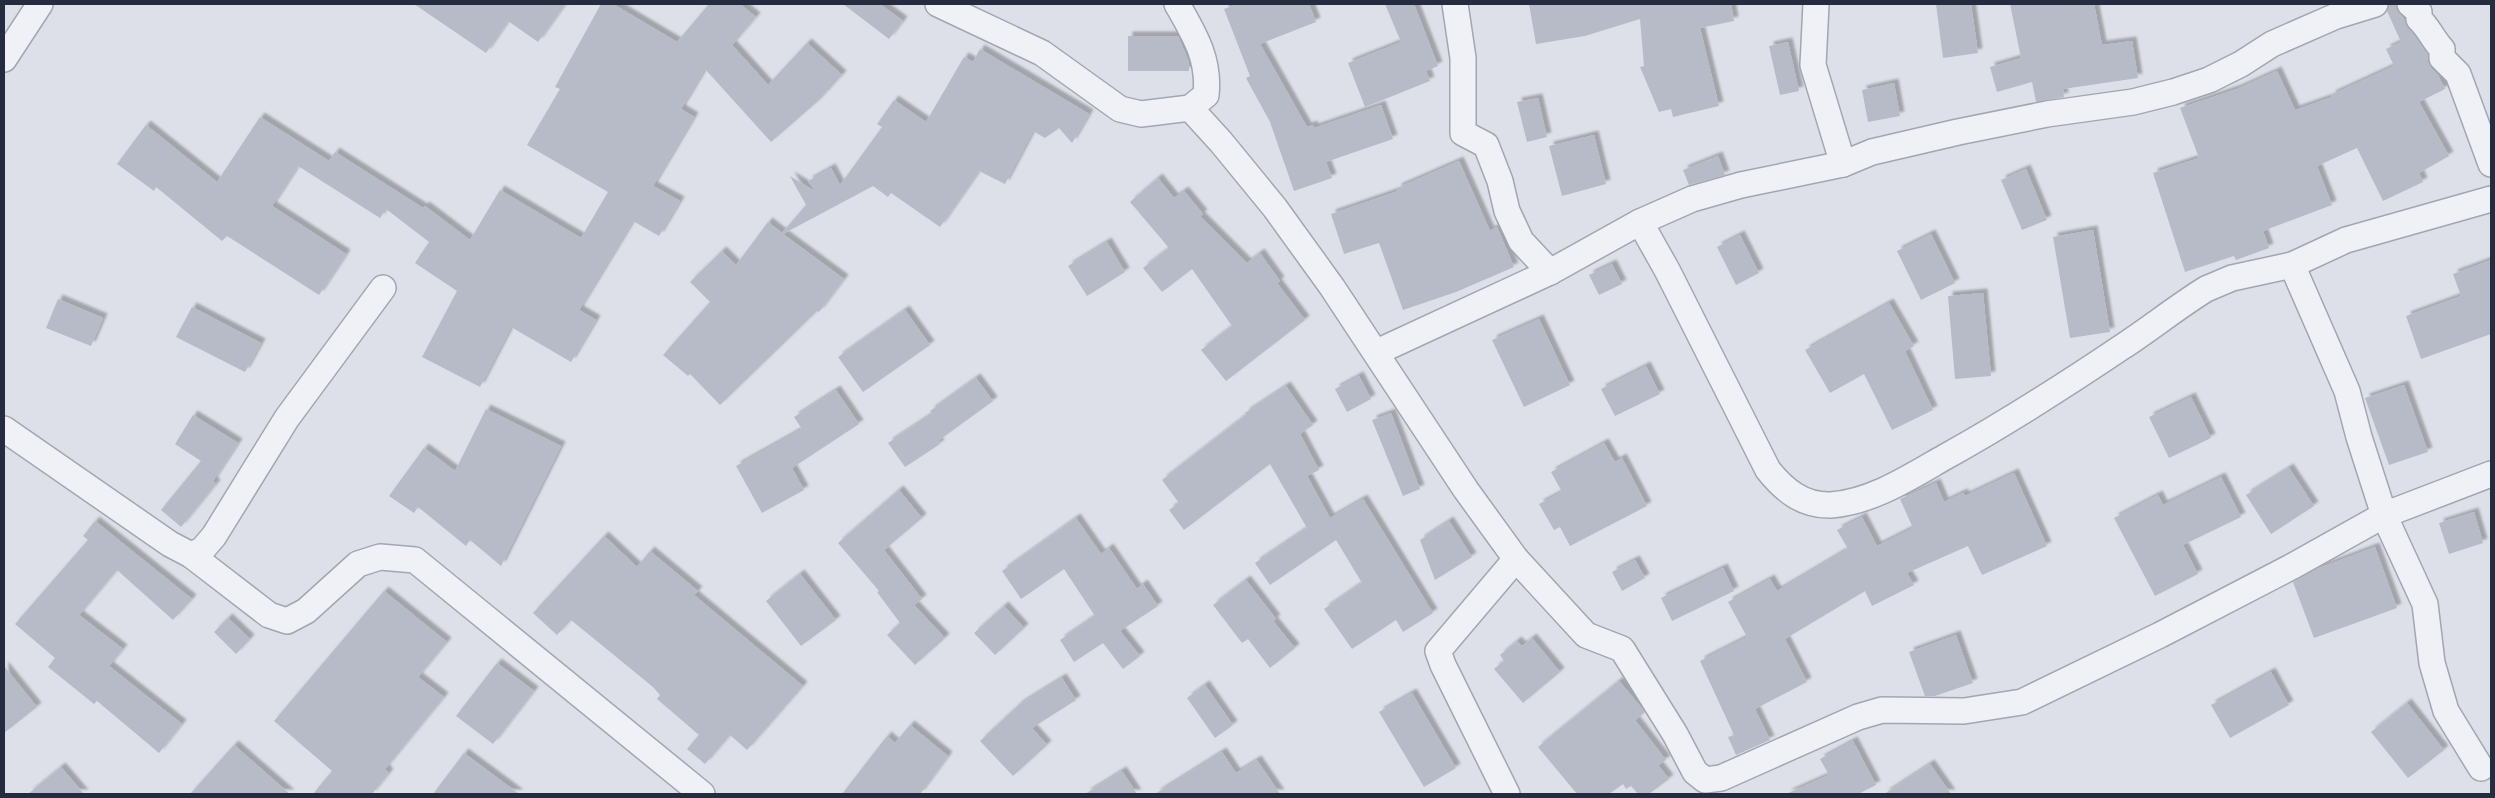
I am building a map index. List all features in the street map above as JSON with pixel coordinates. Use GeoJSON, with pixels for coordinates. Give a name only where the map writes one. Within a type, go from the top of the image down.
{"type":"FeatureCollection","features":[{"type":"Feature","properties":{"kind":"street"},"geometry":{"type":"LineString","coordinates":[[4,59],[40,4]]}},
{"type":"Feature","properties":{"kind":"street"},"geometry":{"type":"LineString","coordinates":[[938,4],[1042,53],[1120,109],[1140,114],[1190,108],[1206,95],[1208,77],[1201,48],[1178,4]]}},
{"type":"Feature","properties":{"kind":"street"},"geometry":{"type":"LineString","coordinates":[[1455,4],[1463,58],[1463,133],[1486,145],[1500,181],[1507,211],[1521,241],[1550,272]]}},
{"type":"Feature","properties":{"kind":"street"},"geometry":{"type":"LineString","coordinates":[[1816,4],[1813,65],[1843,164]]}},
{"type":"Feature","properties":{"kind":"street"},"geometry":{"type":"LineString","coordinates":[[1377,352],[1550,272],[1640,222],[1692,199],[1733,187],[1843,164],[1872,152],[1958,132],[2047,114],[2133,102],[2173,92],[2209,80],[2241,64],[2272,44],[2336,16],[2375,4]]}},
{"type":"Feature","properties":{"kind":"street"},"geometry":{"type":"LineString","coordinates":[[2410,4],[2419,12],[2419,19],[2427,26],[2442,49],[2442,58],[2458,74],[2491,164]]}},
{"type":"Feature","properties":{"kind":"street"},"geometry":{"type":"LineString","coordinates":[[1190,108],[1221,142],[1275,208],[1377,352],[1466,490],[1516,559],[1586,635],[1622,649],[1675,734],[1695,772],[1705,780],[1721,778],[1858,717],[1882,710],[1964,711],[2022,702],[2160,635],[2291,567],[2384,515],[2491,474]]}},
{"type":"Feature","properties":{"kind":"street"},"geometry":{"type":"LineString","coordinates":[[1640,222],[1667,270],[1768,470],[1781,486],[1794,496],[1811,503],[1830,505],[1850,502],[1877,494],[1977,439],[2034,406],[2206,289],[2232,278],[2292,265],[2346,240],[2491,200]]}},
{"type":"Feature","properties":{"kind":"street"},"geometry":{"type":"LineString","coordinates":[[2292,265],[2347,391],[2359,437],[2384,515],[2425,604],[2432,663],[2446,711],[2481,768]]}},
{"type":"Feature","properties":{"kind":"street"},"geometry":{"type":"LineString","coordinates":[[191,555],[202,550],[214,536],[288,418],[383,288]]}},
{"type":"Feature","properties":{"kind":"street"},"geometry":{"type":"LineString","coordinates":[[4,429],[170,544],[191,555],[268,615],[287,622],[306,611],[358,564],[380,557],[415,560],[702,794]]}},
{"type":"Feature","properties":{"kind":"street"},"geometry":{"type":"LineString","coordinates":[[1507,794],[1442,664],[1438,651],[1516,559]]}},
{"type":"Feature","properties":{"kind":"building"},"geometry":{"type":"Polygon","coordinates":[[[414,4],[565,4],[538,42],[508,21],[486,53],[414,4]]]}},
{"type":"Feature","properties":{"kind":"building"},"geometry":{"type":"Polygon","coordinates":[[[601,4],[613,4],[677,42],[709,4],[740,4],[756,17],[732,45],[768,85],[807,43],[842,75],[818,101],[771,142],[705,69],[681,109],[694,117],[653,186],[680,201],[659,236],[633,221],[579,310],[596,320],[571,362],[511,327],[480,387],[422,357],[457,291],[415,263],[429,242],[386,209],[380,218],[298,166],[272,206],[346,254],[319,295],[227,236],[222,241],[156,187],[154,191],[117,164],[146,125],[217,182],[260,117],[329,161],[335,152],[423,208],[425,206],[470,240],[500,190],[581,238],[608,192],[527,145],[560,89],[555,87],[601,4]]]}},
{"type":"Feature","properties":{"kind":"building"},"geometry":{"type":"Polygon","coordinates":[[[843,4],[880,4],[903,21],[889,39],[843,4]]]}},
{"type":"Feature","properties":{"kind":"building"},"geometry":{"type":"Polygon","coordinates":[[[1238,4],[1309,4],[1316,22],[1260,44],[1307,127],[1313,125],[1314,128],[1381,105],[1393,139],[1326,162],[1332,178],[1294,191],[1270,122],[1246,78],[1250,76],[1224,9],[1238,4]]]}},
{"type":"Feature","properties":{"kind":"building"},"geometry":{"type":"Polygon","coordinates":[[[1385,4],[1414,4],[1438,66],[1426,71],[1430,81],[1365,107],[1348,63],[1401,42],[1385,4]]]}},
{"type":"Feature","properties":{"kind":"building"},"geometry":{"type":"Polygon","coordinates":[[[1529,4],[1731,4],[1734,21],[1700,28],[1719,106],[1673,117],[1671,109],[1659,112],[1640,67],[1644,66],[1640,19],[1585,36],[1536,44],[1529,4]]]}},
{"type":"Feature","properties":{"kind":"building"},"geometry":{"type":"Polygon","coordinates":[[[1936,4],[1971,4],[1978,53],[1943,58],[1936,4]]]}},
{"type":"Feature","properties":{"kind":"building"},"geometry":{"type":"Polygon","coordinates":[[[2010,4],[2094,4],[2102,45],[2132,41],[2138,78],[2063,89],[2064,97],[2036,102],[2032,82],[1997,92],[1990,67],[2021,58],[2010,4]]]}},
{"type":"Feature","properties":{"kind":"building"},"geometry":{"type":"Polygon","coordinates":[[[2389,4],[2396,4],[2397,9],[2428,54],[2431,68],[2438,75],[2445,89],[2419,102],[2449,156],[2419,173],[2423,182],[2383,201],[2357,148],[2317,166],[2332,205],[2263,231],[2269,248],[2236,260],[2234,256],[2185,272],[2153,173],[2199,158],[2180,108],[2237,89],[2277,71],[2295,110],[2332,97],[2331,95],[2394,66],[2386,49],[2401,42],[2387,11],[2389,4]]]}},
{"type":"Feature","properties":{"kind":"building"},"geometry":{"type":"Polygon","coordinates":[[[1128,36],[1178,36],[1189,62],[1189,71],[1128,71],[1128,36]]]}},
{"type":"Feature","properties":{"kind":"building"},"geometry":{"type":"Polygon","coordinates":[[[1788,42],[1799,91],[1780,95],[1769,46],[1788,42]]]}},
{"type":"Feature","properties":{"kind":"building"},"geometry":{"type":"Polygon","coordinates":[[[980,49],[1089,114],[1072,143],[1059,128],[1045,138],[1033,131],[1005,184],[979,171],[940,227],[891,193],[888,197],[873,186],[783,234],[844,279],[819,312],[817,311],[720,405],[690,374],[688,376],[663,355],[710,302],[690,282],[722,251],[736,265],[768,222],[782,233],[806,205],[790,176],[816,192],[808,181],[831,168],[840,185],[882,127],[877,124],[894,100],[926,122],[964,57],[973,62],[980,49]]]}},
{"type":"Feature","properties":{"kind":"building"},"geometry":{"type":"Polygon","coordinates":[[[1894,83],[1900,116],[1868,122],[1862,90],[1894,83]]]}},
{"type":"Feature","properties":{"kind":"building"},"geometry":{"type":"Polygon","coordinates":[[[1538,98],[1547,137],[1527,142],[1517,102],[1538,98]]]}},
{"type":"Feature","properties":{"kind":"building"},"geometry":{"type":"Polygon","coordinates":[[[1594,135],[1606,184],[1562,196],[1549,146],[1594,135]]]}},
{"type":"Feature","properties":{"kind":"building"},"geometry":{"type":"Polygon","coordinates":[[[1718,156],[1725,175],[1689,185],[1683,170],[1718,156]]]}},
{"type":"Feature","properties":{"kind":"building"},"geometry":{"type":"Polygon","coordinates":[[[1459,161],[1490,231],[1497,227],[1514,267],[1456,292],[1403,310],[1379,243],[1344,254],[1331,214],[1398,191],[1397,188],[1459,161]]]}},
{"type":"Feature","properties":{"kind":"building"},"geometry":{"type":"Polygon","coordinates":[[[2026,169],[2047,220],[2022,230],[2001,180],[2026,169]]]}},
{"type":"Feature","properties":{"kind":"building"},"geometry":{"type":"Polygon","coordinates":[[[1158,178],[1174,198],[1184,191],[1203,214],[1200,216],[1247,263],[1260,253],[1280,281],[1277,283],[1305,320],[1226,381],[1201,350],[1232,326],[1192,269],[1162,292],[1143,268],[1169,248],[1130,202],[1158,178]]]}},
{"type":"Feature","properties":{"kind":"building"},"geometry":{"type":"Polygon","coordinates":[[[2093,230],[2110,332],[2070,338],[2053,237],[2093,230]]]}},
{"type":"Feature","properties":{"kind":"building"},"geometry":{"type":"Polygon","coordinates":[[[1931,234],[1955,283],[1921,300],[1897,251],[1931,234]]]}},
{"type":"Feature","properties":{"kind":"building"},"geometry":{"type":"Polygon","coordinates":[[[1740,235],[1759,273],[1736,285],[1717,247],[1740,235]]]}},
{"type":"Feature","properties":{"kind":"building"},"geometry":{"type":"Polygon","coordinates":[[[1107,242],[1125,272],[1087,296],[1068,266],[1107,242]]]}},
{"type":"Feature","properties":{"kind":"building"},"geometry":{"type":"Polygon","coordinates":[[[2491,260],[2491,334],[2421,359],[2406,316],[2461,296],[2453,274],[2491,260]]]}},
{"type":"Feature","properties":{"kind":"building"},"geometry":{"type":"Polygon","coordinates":[[[1612,264],[1622,284],[1599,295],[1589,275],[1612,264]]]}},
{"type":"Feature","properties":{"kind":"building"},"geometry":{"type":"Polygon","coordinates":[[[1983,293],[1991,376],[1955,379],[1948,296],[1983,293]]]}},
{"type":"Feature","properties":{"kind":"building"},"geometry":{"type":"Polygon","coordinates":[[[58,299],[103,318],[91,346],[46,328],[58,299]]]}},
{"type":"Feature","properties":{"kind":"building"},"geometry":{"type":"Polygon","coordinates":[[[1889,303],[1914,346],[1905,351],[1933,410],[1892,430],[1864,374],[1830,393],[1805,350],[1889,303]]]}},
{"type":"Feature","properties":{"kind":"building"},"geometry":{"type":"Polygon","coordinates":[[[192,307],[261,343],[245,372],[176,337],[192,307]]]}},
{"type":"Feature","properties":{"kind":"building"},"geometry":{"type":"Polygon","coordinates":[[[905,310],[930,345],[863,392],[838,357],[905,310]]]}},
{"type":"Feature","properties":{"kind":"building"},"geometry":{"type":"Polygon","coordinates":[[[1539,319],[1570,385],[1524,407],[1492,340],[1539,319]]]}},
{"type":"Feature","properties":{"kind":"building"},"geometry":{"type":"Polygon","coordinates":[[[1646,366],[1660,394],[1615,416],[1601,389],[1646,366]]]}},
{"type":"Feature","properties":{"kind":"building"},"geometry":{"type":"Polygon","coordinates":[[[1359,376],[1371,399],[1347,412],[1335,389],[1359,376]]]}},
{"type":"Feature","properties":{"kind":"building"},"geometry":{"type":"Polygon","coordinates":[[[976,378],[993,401],[938,441],[940,444],[905,467],[888,443],[932,414],[930,411],[976,378]]]}},
{"type":"Feature","properties":{"kind":"building"},"geometry":{"type":"Polygon","coordinates":[[[2404,385],[2428,452],[2389,465],[2365,398],[2404,385]]]}},
{"type":"Feature","properties":{"kind":"building"},"geometry":{"type":"Polygon","coordinates":[[[1286,386],[1313,425],[1300,434],[1319,470],[1307,476],[1330,518],[1363,499],[1433,613],[1403,632],[1396,620],[1352,649],[1324,609],[1362,583],[1336,540],[1270,585],[1255,563],[1307,528],[1270,464],[1184,530],[1169,510],[1179,503],[1162,480],[1246,415],[1245,413],[1286,386]]]}},
{"type":"Feature","properties":{"kind":"building"},"geometry":{"type":"Polygon","coordinates":[[[836,390],[859,424],[792,468],[804,490],[762,513],[736,466],[802,429],[794,417],[836,390]]]}},
{"type":"Feature","properties":{"kind":"building"},"geometry":{"type":"Polygon","coordinates":[[[2191,397],[2211,438],[2169,458],[2149,417],[2191,397]]]}},
{"type":"Feature","properties":{"kind":"building"},"geometry":{"type":"Polygon","coordinates":[[[486,409],[561,446],[501,566],[470,540],[466,546],[418,507],[414,513],[389,496],[424,448],[455,471],[486,409]]]}},
{"type":"Feature","properties":{"kind":"building"},"geometry":{"type":"Polygon","coordinates":[[[1391,413],[1420,489],[1403,496],[1372,420],[1391,413]]]}},
{"type":"Feature","properties":{"kind":"building"},"geometry":{"type":"Polygon","coordinates":[[[193,415],[238,443],[213,481],[216,484],[181,527],[161,510],[201,461],[175,444],[193,415]]]}},
{"type":"Feature","properties":{"kind":"building"},"geometry":{"type":"Polygon","coordinates":[[[1604,443],[1615,462],[1622,458],[1647,506],[1570,546],[1560,527],[1554,530],[1539,504],[1562,492],[1551,472],[1604,443]]]}},
{"type":"Feature","properties":{"kind":"building"},"geometry":{"type":"Polygon","coordinates":[[[2289,468],[2314,506],[2271,534],[2246,495],[2289,468]]]}},
{"type":"Feature","properties":{"kind":"building"},"geometry":{"type":"Polygon","coordinates":[[[2014,473],[2047,546],[1982,575],[1968,546],[1907,573],[1914,585],[1872,606],[1865,591],[1785,639],[1807,682],[1755,709],[1770,740],[1736,755],[1728,737],[1734,735],[1700,661],[1747,637],[1728,602],[1770,579],[1777,591],[1848,549],[1837,530],[1862,517],[1877,546],[1913,528],[1900,499],[1936,483],[1944,502],[1963,493],[1965,496],[2014,473]]]}},
{"type":"Feature","properties":{"kind":"building"},"geometry":{"type":"Polygon","coordinates":[[[2221,477],[2241,517],[2183,545],[2198,574],[2155,596],[2114,518],[2158,495],[2163,505],[2221,477]]]}},
{"type":"Feature","properties":{"kind":"building"},"geometry":{"type":"Polygon","coordinates":[[[899,490],[922,518],[884,550],[922,599],[914,605],[945,638],[915,665],[887,635],[900,623],[877,592],[879,591],[838,543],[899,490]]]}},
{"type":"Feature","properties":{"kind":"building"},"geometry":{"type":"Polygon","coordinates":[[[2474,512],[2483,543],[2449,554],[2439,523],[2474,512]]]}},
{"type":"Feature","properties":{"kind":"building"},"geometry":{"type":"Polygon","coordinates":[[[1076,518],[1101,554],[1109,548],[1137,589],[1143,584],[1158,606],[1120,631],[1140,656],[1123,669],[1103,643],[1074,662],[1060,640],[1095,616],[1064,569],[1021,599],[1002,571],[1076,518]]]}},
{"type":"Feature","properties":{"kind":"building"},"geometry":{"type":"Polygon","coordinates":[[[95,521],[192,599],[173,620],[117,570],[79,615],[123,649],[109,666],[182,724],[159,753],[97,701],[94,704],[48,667],[55,658],[15,624],[88,540],[83,536],[95,521]]]}},
{"type":"Feature","properties":{"kind":"building"},"geometry":{"type":"Polygon","coordinates":[[[1449,521],[1472,557],[1435,580],[1420,540],[1449,521]]]}},
{"type":"Feature","properties":{"kind":"building"},"geometry":{"type":"Polygon","coordinates":[[[604,536],[637,567],[650,551],[698,591],[694,595],[803,686],[747,750],[730,735],[705,764],[687,749],[699,735],[657,699],[660,695],[653,687],[571,620],[557,635],[533,613],[604,536]]]}},
{"type":"Feature","properties":{"kind":"building"},"geometry":{"type":"Polygon","coordinates":[[[2375,547],[2397,608],[2314,638],[2293,582],[2319,568],[2375,547]]]}},
{"type":"Feature","properties":{"kind":"building"},"geometry":{"type":"Polygon","coordinates":[[[1635,560],[1645,578],[1622,591],[1612,572],[1635,560]]]}},
{"type":"Feature","properties":{"kind":"building"},"geometry":{"type":"Polygon","coordinates":[[[1723,568],[1734,591],[1672,621],[1661,598],[1723,568]]]}},
{"type":"Feature","properties":{"kind":"building"},"geometry":{"type":"Polygon","coordinates":[[[800,574],[836,620],[801,646],[766,601],[800,574]]]}},
{"type":"Feature","properties":{"kind":"building"},"geometry":{"type":"Polygon","coordinates":[[[1246,580],[1276,619],[1273,621],[1295,648],[1270,668],[1248,639],[1242,643],[1213,605],[1246,580]]]}},
{"type":"Feature","properties":{"kind":"building"},"geometry":{"type":"Polygon","coordinates":[[[384,591],[447,642],[418,677],[444,697],[385,769],[389,773],[372,794],[313,794],[332,771],[274,721],[384,591]]]}},
{"type":"Feature","properties":{"kind":"building"},"geometry":{"type":"Polygon","coordinates":[[[1004,606],[1024,628],[995,655],[974,633],[1004,606]]]}},
{"type":"Feature","properties":{"kind":"building"},"geometry":{"type":"Polygon","coordinates":[[[228,618],[250,639],[236,654],[214,632],[228,618]]]}},
{"type":"Feature","properties":{"kind":"building"},"geometry":{"type":"Polygon","coordinates":[[[1956,635],[1973,683],[1935,696],[1925,696],[1909,652],[1956,635]]]}},
{"type":"Feature","properties":{"kind":"building"},"geometry":{"type":"Polygon","coordinates":[[[1532,638],[1560,672],[1523,703],[1494,669],[1504,661],[1500,655],[1517,641],[1522,646],[1532,638]]]}},
{"type":"Feature","properties":{"kind":"building"},"geometry":{"type":"Polygon","coordinates":[[[497,663],[534,691],[493,744],[456,716],[497,663]]]}},
{"type":"Feature","properties":{"kind":"building"},"geometry":{"type":"Polygon","coordinates":[[[4,666],[37,707],[4,733],[4,666]]]}},
{"type":"Feature","properties":{"kind":"building"},"geometry":{"type":"Polygon","coordinates":[[[2271,672],[2289,705],[2230,738],[2211,705],[2271,672]]]}},
{"type":"Feature","properties":{"kind":"building"},"geometry":{"type":"Polygon","coordinates":[[[1062,678],[1076,700],[1032,728],[1047,745],[1013,776],[980,741],[1020,704],[1062,678]]]}},
{"type":"Feature","properties":{"kind":"building"},"geometry":{"type":"Polygon","coordinates":[[[1619,681],[1645,712],[1635,720],[1666,760],[1658,765],[1669,779],[1649,794],[1638,794],[1631,786],[1626,789],[1623,784],[1609,794],[1577,794],[1538,747],[1619,681]]]}},
{"type":"Feature","properties":{"kind":"building"},"geometry":{"type":"Polygon","coordinates":[[[1205,685],[1233,725],[1215,738],[1187,698],[1205,685]]]}},
{"type":"Feature","properties":{"kind":"building"},"geometry":{"type":"Polygon","coordinates":[[[1412,693],[1456,768],[1424,787],[1379,712],[1412,693]]]}},
{"type":"Feature","properties":{"kind":"building"},"geometry":{"type":"Polygon","coordinates":[[[2407,703],[2444,750],[2408,778],[2371,732],[2407,703]]]}},
{"type":"Feature","properties":{"kind":"building"},"geometry":{"type":"Polygon","coordinates":[[[910,725],[948,756],[920,794],[842,794],[887,736],[895,743],[910,725]]]}},
{"type":"Feature","properties":{"kind":"building"},"geometry":{"type":"Polygon","coordinates":[[[1853,741],[1876,785],[1858,794],[1786,794],[1829,775],[1820,759],[1853,741]]]}},
{"type":"Feature","properties":{"kind":"building"},"geometry":{"type":"Polygon","coordinates":[[[234,745],[290,794],[190,794],[234,745]]]}},
{"type":"Feature","properties":{"kind":"building"},"geometry":{"type":"Polygon","coordinates":[[[1222,752],[1236,773],[1257,760],[1280,794],[1155,794],[1222,752]]]}},
{"type":"Feature","properties":{"kind":"building"},"geometry":{"type":"Polygon","coordinates":[[[464,753],[519,794],[433,794],[464,753]]]}},
{"type":"Feature","properties":{"kind":"building"},"geometry":{"type":"Polygon","coordinates":[[[1930,764],[1951,794],[1884,794],[1930,764]]]}},
{"type":"Feature","properties":{"kind":"building"},"geometry":{"type":"Polygon","coordinates":[[[61,767],[84,794],[28,794],[61,767]]]}},
{"type":"Feature","properties":{"kind":"building"},"geometry":{"type":"Polygon","coordinates":[[[1122,771],[1137,794],[1085,794],[1122,771]]]}}]}
